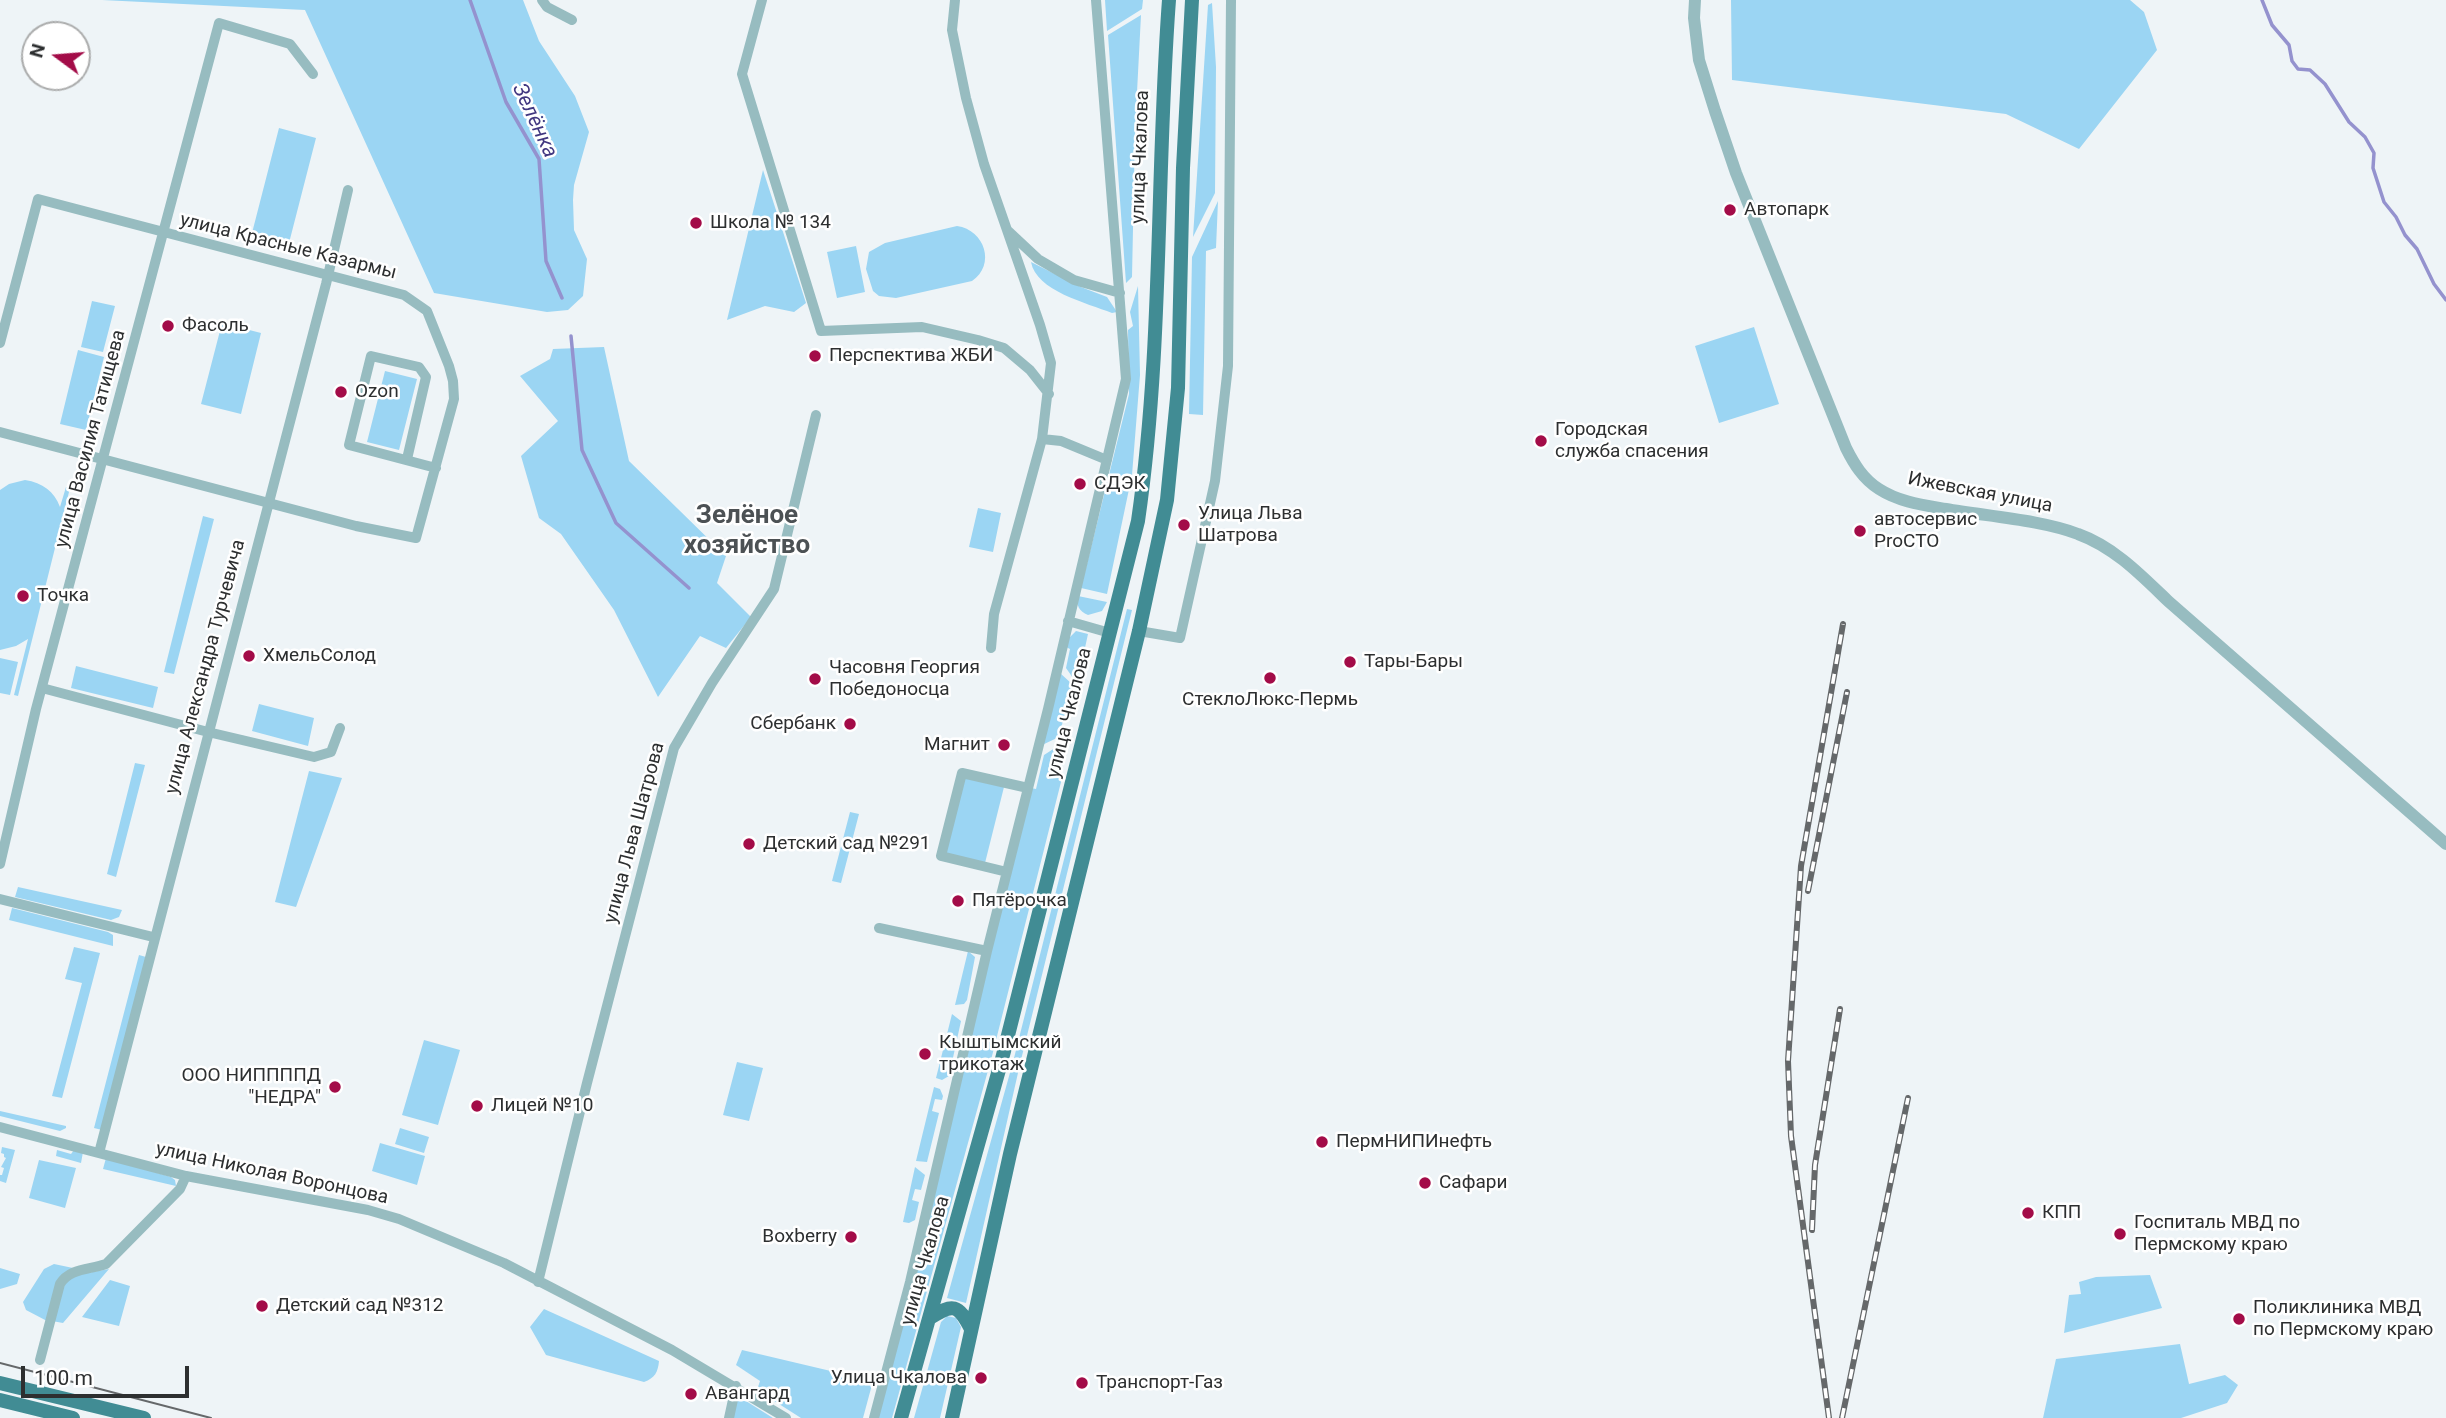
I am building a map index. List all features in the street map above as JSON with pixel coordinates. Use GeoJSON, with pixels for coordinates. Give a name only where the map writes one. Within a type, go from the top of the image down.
{"type":"FeatureCollection","features":[{"type":"Feature","properties":{"kind":"main road","name":"улица Чкалова"},"geometry":{"type":"LineString","coordinates":[[901,1418],[1002,1059],[1138,521],[1146,470],[1152,393],[1162,89],[1169,0]]}},
{"type":"Feature","properties":{"kind":"main road"},"geometry":{"type":"LineString","coordinates":[[952,1418],[1030,1067],[1139,631],[1167,500],[1178,388],[1183,168],[1192,1]]}},
{"type":"Feature","properties":{"kind":"main road"},"geometry":{"type":"LineString","coordinates":[[930,1318],[946,1308],[955,1307],[963,1313],[971,1329]]}},
{"type":"Feature","properties":{"kind":"main road"},"geometry":{"type":"LineString","coordinates":[[0,1383],[144,1418]]}},
{"type":"Feature","properties":{"kind":"main road"},"geometry":{"type":"LineString","coordinates":[[0,1399],[73,1418]]}},
{"type":"Feature","properties":{"kind":"street"},"geometry":{"type":"LineString","coordinates":[[542,0],[547,7],[572,20]]}},
{"type":"Feature","properties":{"kind":"street"},"geometry":{"type":"LineString","coordinates":[[762,0],[742,74],[821,331],[922,327],[978,340],[1004,348],[1030,370],[1049,394]]}},
{"type":"Feature","properties":{"kind":"street"},"geometry":{"type":"LineString","coordinates":[[955,0],[952,30],[966,98],[984,164],[1051,363],[1042,439],[994,614],[991,648]]}},
{"type":"Feature","properties":{"kind":"street"},"geometry":{"type":"LineString","coordinates":[[874,1418],[910,1282],[987,951],[1126,379],[1096,0]]}},
{"type":"Feature","properties":{"kind":"street"},"geometry":{"type":"LineString","coordinates":[[1139,631],[1180,638],[1215,481],[1228,366],[1231,0]]}},
{"type":"Feature","properties":{"kind":"street","name":"Ижевская улица"},"geometry":{"type":"LineString","coordinates":[[1695,0],[1694,18],[1699,61],[1736,173],[1846,448],[1860,471],[1880,490],[1914,504],[2053,527],[2098,542],[2140,574],[2177,610],[2446,844]]}},
{"type":"Feature","properties":{"kind":"street","name":"улица Василия Татищева"},"geometry":{"type":"LineString","coordinates":[[0,864],[42,688],[219,23],[290,44],[313,74]]}},
{"type":"Feature","properties":{"kind":"street","name":"улица Александра Турчевича"},"geometry":{"type":"LineString","coordinates":[[99,1153],[348,190]]}},
{"type":"Feature","properties":{"kind":"street","name":"улица Красные Казармы"},"geometry":{"type":"LineString","coordinates":[[0,343],[38,199],[404,295],[427,311],[453,382],[454,399],[436,467]]}},
{"type":"Feature","properties":{"kind":"street"},"geometry":{"type":"LineString","coordinates":[[1007,230],[1038,259],[1074,280],[1120,293]]}},
{"type":"Feature","properties":{"kind":"street"},"geometry":{"type":"LineString","coordinates":[[0,432],[356,526],[416,538],[436,467],[349,445],[371,356],[419,368],[426,377],[407,459]]}},
{"type":"Feature","properties":{"kind":"street","name":"улица Льва Шатрова"},"geometry":{"type":"LineString","coordinates":[[538,1282],[674,748],[712,683],[774,589],[816,415]]}},
{"type":"Feature","properties":{"kind":"street"},"geometry":{"type":"LineString","coordinates":[[1042,439],[1061,441],[1107,460]]}},
{"type":"Feature","properties":{"kind":"street"},"geometry":{"type":"LineString","coordinates":[[1068,621],[1110,633]]}},
{"type":"Feature","properties":{"kind":"street"},"geometry":{"type":"LineString","coordinates":[[42,688],[314,757],[331,752],[340,727]]}},
{"type":"Feature","properties":{"kind":"street"},"geometry":{"type":"LineString","coordinates":[[1007,872],[942,856],[962,772],[1028,788]]}},
{"type":"Feature","properties":{"kind":"street"},"geometry":{"type":"LineString","coordinates":[[0,899],[153,937]]}},
{"type":"Feature","properties":{"kind":"street"},"geometry":{"type":"LineString","coordinates":[[879,928],[987,951]]}},
{"type":"Feature","properties":{"kind":"street","name":"улица Николая Воронцова"},"geometry":{"type":"LineString","coordinates":[[0,1127],[186,1177],[368,1210],[399,1219],[504,1263],[673,1350],[786,1418]]}},
{"type":"Feature","properties":{"kind":"street"},"geometry":{"type":"LineString","coordinates":[[40,1360],[60,1284],[65,1276],[73,1271],[90,1270],[106,1264],[180,1189],[186,1177]]}},
{"type":"Feature","properties":{"kind":"street"},"geometry":{"type":"LineString","coordinates":[[729,1418],[736,1386]]}},
{"type":"Feature","properties":{"kind":"shaded area"},"geometry":{"type":"Polygon","coordinates":[[[102,0],[523,0],[539,41],[575,96],[589,132],[574,185],[573,200],[574,230],[587,259],[583,296],[568,310],[547,312],[434,293],[305,10],[102,0]]]}},
{"type":"Feature","properties":{"kind":"shaded area"},"geometry":{"type":"Polygon","coordinates":[[[1105,0],[1143,0],[1142,9],[1107,31],[1105,0]]]}},
{"type":"Feature","properties":{"kind":"shaded area"},"geometry":{"type":"Polygon","coordinates":[[[1731,0],[2130,0],[2144,12],[2157,50],[2079,149],[2006,114],[1732,80],[1731,0]]]}},
{"type":"Feature","properties":{"kind":"shaded area"},"geometry":{"type":"Polygon","coordinates":[[[1212,3],[1216,67],[1215,193],[1193,237],[1208,5],[1212,3]]]}},
{"type":"Feature","properties":{"kind":"shaded area"},"geometry":{"type":"Polygon","coordinates":[[[1141,15],[1132,277],[1126,283],[1108,35],[1141,15]]]}},
{"type":"Feature","properties":{"kind":"shaded area"},"geometry":{"type":"Polygon","coordinates":[[[279,128],[316,138],[289,243],[252,233],[279,128]]]}},
{"type":"Feature","properties":{"kind":"shaded area"},"geometry":{"type":"Polygon","coordinates":[[[763,170],[806,303],[794,312],[765,306],[727,320],[763,170]]]}},
{"type":"Feature","properties":{"kind":"shaded area"},"geometry":{"type":"Polygon","coordinates":[[[1218,201],[1216,248],[1206,251],[1203,415],[1189,414],[1192,257],[1218,201]]]}},
{"type":"Feature","properties":{"kind":"shaded area"},"geometry":{"type":"Polygon","coordinates":[[[957,226],[975,234],[984,249],[984,266],[972,281],[896,298],[879,296],[873,291],[866,269],[869,252],[885,243],[957,226]]]}},
{"type":"Feature","properties":{"kind":"shaded area"},"geometry":{"type":"Polygon","coordinates":[[[856,246],[865,292],[837,298],[827,252],[856,246]]]}},
{"type":"Feature","properties":{"kind":"shaded area"},"geometry":{"type":"Polygon","coordinates":[[[1031,262],[1107,297],[1117,312],[1112,313],[1064,295],[1042,281],[1031,262]]]}},
{"type":"Feature","properties":{"kind":"shaded area"},"geometry":{"type":"Polygon","coordinates":[[[1138,286],[1140,375],[1132,475],[1107,594],[1081,588],[1129,394],[1128,330],[1133,326],[1130,312],[1138,286]]]}},
{"type":"Feature","properties":{"kind":"shaded area"},"geometry":{"type":"Polygon","coordinates":[[[92,301],[115,306],[103,352],[81,347],[92,301]]]}},
{"type":"Feature","properties":{"kind":"shaded area"},"geometry":{"type":"Polygon","coordinates":[[[222,323],[261,333],[241,414],[201,404],[222,323]]]}},
{"type":"Feature","properties":{"kind":"shaded area"},"geometry":{"type":"Polygon","coordinates":[[[1754,327],[1779,404],[1719,423],[1695,346],[1754,327]]]}},
{"type":"Feature","properties":{"kind":"shaded area"},"geometry":{"type":"Polygon","coordinates":[[[604,347],[629,461],[726,556],[717,583],[751,617],[726,648],[700,636],[658,697],[614,610],[561,534],[539,518],[521,456],[558,421],[520,376],[550,359],[553,349],[604,347]]]}},
{"type":"Feature","properties":{"kind":"shaded area"},"geometry":{"type":"Polygon","coordinates":[[[78,350],[104,357],[86,430],[60,424],[78,350]]]}},
{"type":"Feature","properties":{"kind":"shaded area"},"geometry":{"type":"Polygon","coordinates":[[[385,371],[417,379],[399,450],[367,442],[385,371]]]}},
{"type":"Feature","properties":{"kind":"shaded area","name":"Точка"},"geometry":{"type":"Polygon","coordinates":[[[25,480],[47,489],[55,496],[60,507],[66,487],[70,488],[18,696],[14,695],[28,639],[16,646],[0,650],[0,490],[9,484],[25,480]]]}},
{"type":"Feature","properties":{"kind":"shaded area"},"geometry":{"type":"Polygon","coordinates":[[[978,508],[1001,513],[993,552],[969,547],[978,508]]]}},
{"type":"Feature","properties":{"kind":"shaded area"},"geometry":{"type":"Polygon","coordinates":[[[203,516],[214,519],[174,674],[164,672],[203,516]]]}},
{"type":"Feature","properties":{"kind":"shaded area"},"geometry":{"type":"Polygon","coordinates":[[[1078,596],[1107,602],[1102,611],[1088,615],[1079,608],[1078,596]]]}},
{"type":"Feature","properties":{"kind":"shaded area"},"geometry":{"type":"Polygon","coordinates":[[[1127,609],[1132,610],[1020,1064],[966,1303],[947,1298],[1013,1062],[1127,609]]]}},
{"type":"Feature","properties":{"kind":"shaded area"},"geometry":{"type":"Polygon","coordinates":[[[1076,631],[1088,634],[1078,680],[1073,678],[1066,668],[1070,649],[1066,647],[1067,640],[1076,631]]]}},
{"type":"Feature","properties":{"kind":"shaded area"},"geometry":{"type":"Polygon","coordinates":[[[0,658],[18,662],[10,695],[0,693],[0,658]]]}},
{"type":"Feature","properties":{"kind":"shaded area"},"geometry":{"type":"Polygon","coordinates":[[[76,666],[158,687],[153,708],[71,688],[76,666]]]}},
{"type":"Feature","properties":{"kind":"shaded area"},"geometry":{"type":"Polygon","coordinates":[[[1060,673],[1072,684],[1059,737],[1040,746],[1060,673]]]}},
{"type":"Feature","properties":{"kind":"shaded area"},"geometry":{"type":"Polygon","coordinates":[[[259,704],[314,718],[308,746],[252,731],[259,704]]]}},
{"type":"Feature","properties":{"kind":"shaded area"},"geometry":{"type":"Polygon","coordinates":[[[1058,746],[1064,748],[1061,782],[992,1056],[892,1418],[877,1418],[1031,788],[1036,789],[1044,755],[1058,746]]]}},
{"type":"Feature","properties":{"kind":"shaded area"},"geometry":{"type":"Polygon","coordinates":[[[135,763],[145,765],[116,877],[107,874],[135,763]]]}},
{"type":"Feature","properties":{"kind":"shaded area"},"geometry":{"type":"Polygon","coordinates":[[[309,771],[342,778],[296,907],[275,902],[309,771]]]}},
{"type":"Feature","properties":{"kind":"shaded area"},"geometry":{"type":"Polygon","coordinates":[[[964,778],[1004,787],[985,863],[945,853],[964,778]]]}},
{"type":"Feature","properties":{"kind":"shaded area"},"geometry":{"type":"Polygon","coordinates":[[[850,812],[859,814],[841,883],[832,881],[850,812]]]}},
{"type":"Feature","properties":{"kind":"shaded area"},"geometry":{"type":"Polygon","coordinates":[[[18,887],[122,910],[119,917],[111,920],[15,897],[18,887]]]}},
{"type":"Feature","properties":{"kind":"shaded area"},"geometry":{"type":"Polygon","coordinates":[[[12,908],[108,932],[113,935],[113,946],[9,920],[12,908]]]}},
{"type":"Feature","properties":{"kind":"shaded area"},"geometry":{"type":"Polygon","coordinates":[[[74,947],[100,953],[62,1098],[52,1096],[82,983],[65,979],[74,947]]]}},
{"type":"Feature","properties":{"kind":"shaded area"},"geometry":{"type":"Polygon","coordinates":[[[968,951],[975,957],[967,1000],[964,1004],[955,1005],[968,951]]]}},
{"type":"Feature","properties":{"kind":"shaded area"},"geometry":{"type":"Polygon","coordinates":[[[139,955],[146,957],[102,1130],[94,1128],[139,955]]]}},
{"type":"Feature","properties":{"kind":"shaded area"},"geometry":{"type":"Polygon","coordinates":[[[952,1014],[961,1021],[949,1076],[942,1080],[936,1078],[952,1014]]]}},
{"type":"Feature","properties":{"kind":"shaded area"},"geometry":{"type":"Polygon","coordinates":[[[424,1040],[460,1050],[438,1125],[402,1115],[424,1040]]]}},
{"type":"Feature","properties":{"kind":"shaded area"},"geometry":{"type":"Polygon","coordinates":[[[737,1062],[763,1068],[749,1121],[723,1115],[737,1062]]]}},
{"type":"Feature","properties":{"kind":"shaded area"},"geometry":{"type":"Polygon","coordinates":[[[934,1087],[940,1089],[943,1096],[942,1100],[935,1099],[932,1111],[939,1113],[927,1162],[916,1161],[934,1087]]]}},
{"type":"Feature","properties":{"kind":"shaded area"},"geometry":{"type":"Polygon","coordinates":[[[0,1111],[66,1128],[60,1131],[0,1116],[0,1111]]]}},
{"type":"Feature","properties":{"kind":"shaded area"},"geometry":{"type":"Polygon","coordinates":[[[400,1128],[429,1137],[424,1153],[395,1144],[400,1128]]]}},
{"type":"Feature","properties":{"kind":"shaded area"},"geometry":{"type":"Polygon","coordinates":[[[380,1143],[425,1156],[417,1185],[372,1171],[380,1143]]]}},
{"type":"Feature","properties":{"kind":"shaded area"},"geometry":{"type":"Polygon","coordinates":[[[2,1147],[15,1150],[6,1183],[0,1181],[4,1168],[1,1167],[6,1158],[1,1153],[2,1147]]]}},
{"type":"Feature","properties":{"kind":"shaded area"},"geometry":{"type":"Polygon","coordinates":[[[57,1150],[71,1154],[74,1150],[83,1152],[81,1163],[56,1156],[57,1150]]]}},
{"type":"Feature","properties":{"kind":"shaded area"},"geometry":{"type":"Polygon","coordinates":[[[106,1158],[171,1177],[176,1186],[103,1169],[106,1158]]]}},
{"type":"Feature","properties":{"kind":"shaded area"},"geometry":{"type":"Polygon","coordinates":[[[39,1160],[76,1168],[65,1208],[29,1198],[39,1160]]]}},
{"type":"Feature","properties":{"kind":"shaded area"},"geometry":{"type":"Polygon","coordinates":[[[915,1167],[925,1175],[921,1190],[915,1189],[912,1200],[919,1202],[915,1220],[909,1223],[903,1222],[915,1167]]]}},
{"type":"Feature","properties":{"kind":"shaded area"},"geometry":{"type":"Polygon","coordinates":[[[54,1264],[73,1268],[47,1321],[26,1310],[23,1302],[44,1269],[54,1264]]]}},
{"type":"Feature","properties":{"kind":"shaded area"},"geometry":{"type":"Polygon","coordinates":[[[0,1268],[20,1274],[17,1284],[0,1289],[0,1268]]]}},
{"type":"Feature","properties":{"kind":"shaded area"},"geometry":{"type":"Polygon","coordinates":[[[109,1269],[63,1323],[52,1321],[63,1283],[76,1275],[109,1269]]]}},
{"type":"Feature","properties":{"kind":"shaded area"},"geometry":{"type":"Polygon","coordinates":[[[2150,1275],[2162,1308],[2064,1333],[2069,1295],[2081,1294],[2079,1282],[2096,1277],[2150,1275]]]}},
{"type":"Feature","properties":{"kind":"shaded area"},"geometry":{"type":"Polygon","coordinates":[[[110,1280],[130,1286],[119,1326],[82,1317],[110,1280]]]}},
{"type":"Feature","properties":{"kind":"shaded area"},"geometry":{"type":"Polygon","coordinates":[[[544,1309],[659,1361],[655,1374],[644,1382],[546,1355],[530,1327],[544,1309]]]}},
{"type":"Feature","properties":{"kind":"shaded area"},"geometry":{"type":"Polygon","coordinates":[[[947,1316],[956,1318],[961,1327],[940,1418],[914,1418],[941,1322],[947,1316]]]}},
{"type":"Feature","properties":{"kind":"shaded area"},"geometry":{"type":"Polygon","coordinates":[[[2180,1344],[2189,1384],[2225,1375],[2238,1385],[2227,1403],[2181,1418],[2043,1418],[2056,1359],[2180,1344]]]}},
{"type":"Feature","properties":{"kind":"shaded area"},"geometry":{"type":"Polygon","coordinates":[[[742,1350],[873,1381],[863,1418],[801,1418],[757,1390],[760,1381],[736,1365],[742,1350]]]}},
{"type":"Feature","properties":{"kind":"shaded area"},"geometry":{"type":"Polygon","coordinates":[[[738,1396],[773,1418],[732,1418],[738,1396]]]}},
{"type":"Feature","properties":{"kind":"waterway","name":"Зелёнка"},"geometry":{"type":"LineString","coordinates":[[470,0],[506,102],[539,159],[546,261],[562,298]]}},
{"type":"Feature","properties":{"kind":"waterway"},"geometry":{"type":"LineString","coordinates":[[2262,0],[2272,25],[2289,45],[2292,61],[2298,69],[2310,70],[2325,84],[2349,122],[2365,137],[2374,153],[2373,168],[2384,202],[2417,249],[2434,284],[2446,300]]}},
{"type":"Feature","properties":{"kind":"waterway","name":"Зелёнка"},"geometry":{"type":"LineString","coordinates":[[571,336],[582,450],[616,523],[689,588]]}},
{"type":"Feature","properties":{"kind":"tram line"},"geometry":{"type":"LineString","coordinates":[[0,1363],[211,1418]]}},
{"type":"Feature","properties":{"kind":"railway"},"geometry":{"type":"LineString","coordinates":[[1829,1418],[1791,1136],[1788,1061],[1801,866],[1843,624]]}},
{"type":"Feature","properties":{"kind":"railway"},"geometry":{"type":"LineString","coordinates":[[1808,891],[1847,692]]}},
{"type":"Feature","properties":{"kind":"railway"},"geometry":{"type":"LineString","coordinates":[[1812,1230],[1815,1165],[1840,1009]]}},
{"type":"Feature","properties":{"kind":"railway"},"geometry":{"type":"LineString","coordinates":[[1842,1418],[1908,1098]]}},
{"type":"Feature","properties":{"kind":"place","name":"Автопарк"},"geometry":{"type":"Point","coordinates":[1730,210]}},
{"type":"Feature","properties":{"kind":"place","name":"Школа № 134"},"geometry":{"type":"Point","coordinates":[696,223]}},
{"type":"Feature","properties":{"kind":"place","name":"Фасоль"},"geometry":{"type":"Point","coordinates":[168,326]}},
{"type":"Feature","properties":{"kind":"place","name":"Перспектива ЖБИ"},"geometry":{"type":"Point","coordinates":[815,356]}},
{"type":"Feature","properties":{"kind":"place","name":"Ozon"},"geometry":{"type":"Point","coordinates":[341,392]}},
{"type":"Feature","properties":{"kind":"place","name":"Городская служба спасения"},"geometry":{"type":"Point","coordinates":[1541,441]}},
{"type":"Feature","properties":{"kind":"place","name":"СДЭК"},"geometry":{"type":"Point","coordinates":[1080,484]}},
{"type":"Feature","properties":{"kind":"place","name":"Улица Льва Шатрова"},"geometry":{"type":"Point","coordinates":[1184,525]}},
{"type":"Feature","properties":{"kind":"place","name":"автосервис ProСТО"},"geometry":{"type":"Point","coordinates":[1860,531]}},
{"type":"Feature","properties":{"kind":"place","name":"Точка"},"geometry":{"type":"Point","coordinates":[23,596]}},
{"type":"Feature","properties":{"kind":"place","name":"ХмельСолод"},"geometry":{"type":"Point","coordinates":[249,656]}},
{"type":"Feature","properties":{"kind":"place","name":"Тары-Бары"},"geometry":{"type":"Point","coordinates":[1350,662]}},
{"type":"Feature","properties":{"kind":"place","name":"СтеклоЛюкс-Пермь"},"geometry":{"type":"Point","coordinates":[1270,678]}},
{"type":"Feature","properties":{"kind":"place","name":"Часовня Георгия Победоносца"},"geometry":{"type":"Point","coordinates":[815,679]}},
{"type":"Feature","properties":{"kind":"place","name":"Сбербанк"},"geometry":{"type":"Point","coordinates":[850,724]}},
{"type":"Feature","properties":{"kind":"place","name":"Магнит"},"geometry":{"type":"Point","coordinates":[1004,745]}},
{"type":"Feature","properties":{"kind":"place","name":"Детский сад №291"},"geometry":{"type":"Point","coordinates":[749,844]}},
{"type":"Feature","properties":{"kind":"place","name":"Пятёрочка"},"geometry":{"type":"Point","coordinates":[958,901]}},
{"type":"Feature","properties":{"kind":"place","name":"Кыштымский трикотаж"},"geometry":{"type":"Point","coordinates":[925,1054]}},
{"type":"Feature","properties":{"kind":"place","name":"ООО НИППППД \"НЕДРА\""},"geometry":{"type":"Point","coordinates":[335,1087]}},
{"type":"Feature","properties":{"kind":"place","name":"Лицей №10"},"geometry":{"type":"Point","coordinates":[477,1106]}},
{"type":"Feature","properties":{"kind":"place","name":"ПермНИПИнефть"},"geometry":{"type":"Point","coordinates":[1322,1142]}},
{"type":"Feature","properties":{"kind":"place","name":"Сафари"},"geometry":{"type":"Point","coordinates":[1425,1183]}},
{"type":"Feature","properties":{"kind":"place","name":"КПП"},"geometry":{"type":"Point","coordinates":[2028,1213]}},
{"type":"Feature","properties":{"kind":"place","name":"Госпиталь МВД по Пермскому краю"},"geometry":{"type":"Point","coordinates":[2120,1234]}},
{"type":"Feature","properties":{"kind":"place","name":"Boxberry"},"geometry":{"type":"Point","coordinates":[851,1237]}},
{"type":"Feature","properties":{"kind":"place","name":"Детский сад №312"},"geometry":{"type":"Point","coordinates":[262,1306]}},
{"type":"Feature","properties":{"kind":"place","name":"Поликлиника МВД по Пермскому краю"},"geometry":{"type":"Point","coordinates":[2239,1319]}},
{"type":"Feature","properties":{"kind":"place","name":"Улица Чкалова"},"geometry":{"type":"Point","coordinates":[981,1378]}},
{"type":"Feature","properties":{"kind":"place","name":"Транспорт-Газ"},"geometry":{"type":"Point","coordinates":[1082,1383]}},
{"type":"Feature","properties":{"kind":"place","name":"Авангард"},"geometry":{"type":"Point","coordinates":[691,1394]}},
{"type":"Feature","properties":{"kind":"district","name":"Зелёное хозяйство"},"geometry":{"type":"Point","coordinates":[747,531]}}]}
